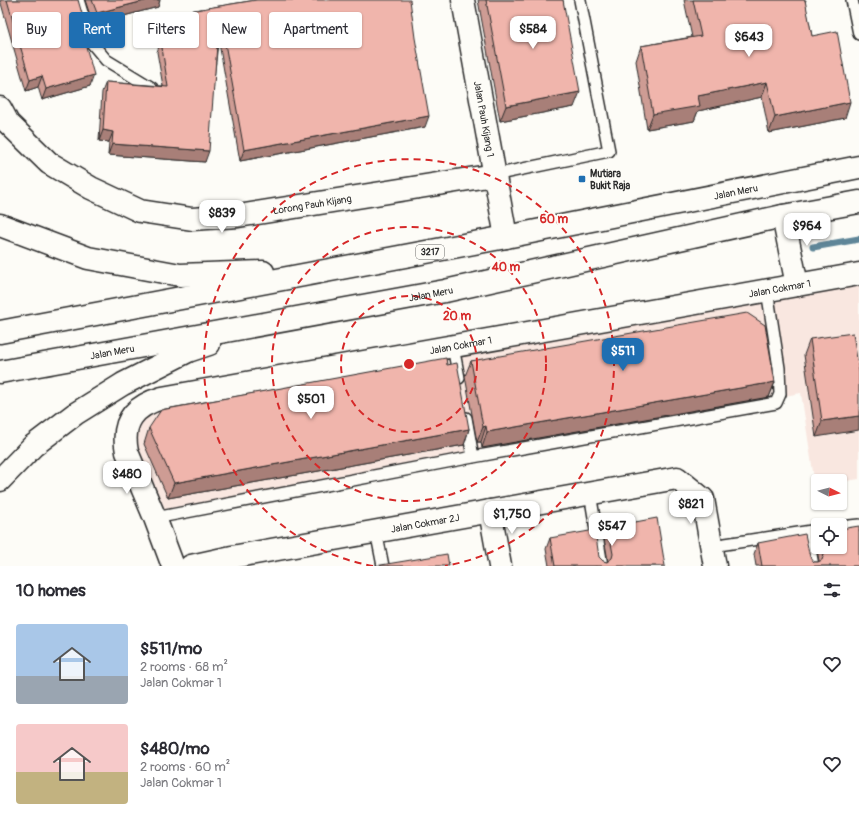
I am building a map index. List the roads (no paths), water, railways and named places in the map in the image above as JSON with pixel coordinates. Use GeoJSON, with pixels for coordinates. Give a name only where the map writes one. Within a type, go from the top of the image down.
{"type":"FeatureCollection","features":[{"type":"Feature","properties":{"kind":"main road","name":"Jalan Pauh Kijang 1"},"geometry":{"type":"LineString","coordinates":[[463,0],[506,237]]}},
{"type":"Feature","properties":{"kind":"main road","name":"Lorong Pauh Kijang"},"geometry":{"type":"LineString","coordinates":[[3,121],[49,163],[91,188],[140,211],[192,219],[238,216],[494,175]]}},
{"type":"Feature","properties":{"kind":"main road","name":"Jalan Meru"},"geometry":{"type":"LineString","coordinates":[[0,332],[335,270],[859,167]]}},
{"type":"Feature","properties":{"kind":"main road","name":"Jalan Meru"},"geometry":{"type":"LineString","coordinates":[[0,372],[445,291],[783,216],[859,202]]}},
{"type":"Feature","properties":{"kind":"main road"},"geometry":{"type":"LineString","coordinates":[[783,216],[797,285]]}},
{"type":"Feature","properties":{"kind":"main road"},"geometry":{"type":"LineString","coordinates":[[0,225],[88,258],[180,275],[335,270]]}},
{"type":"Feature","properties":{"kind":"main road","name":"Jalan Cokmar 1"},"geometry":{"type":"LineString","coordinates":[[173,566],[155,518],[127,452],[125,443],[128,420],[143,406],[162,398],[859,274]]}},
{"type":"Feature","properties":{"kind":"main road"},"geometry":{"type":"LineString","coordinates":[[0,480],[33,446],[75,414],[123,384],[188,352],[257,326]]}},
{"type":"Feature","properties":{"kind":"main road","name":"Jalan Cokmar 2J"},"geometry":{"type":"LineString","coordinates":[[191,566],[278,558],[376,531],[677,478],[703,499],[713,556]]}},
{"type":"Feature","properties":{"kind":"main road"},"geometry":{"type":"LineString","coordinates":[[490,511],[500,566]]}},
{"type":"Feature","properties":{"kind":"lane"},"geometry":{"type":"LineString","coordinates":[[78,0],[91,42],[106,60],[152,88]]}},
{"type":"Feature","properties":{"kind":"lane"},"geometry":{"type":"LineString","coordinates":[[494,175],[609,151],[580,0]]}},
{"type":"Feature","properties":{"kind":"lane"},"geometry":{"type":"LineString","coordinates":[[852,0],[859,34]]}},
{"type":"Feature","properties":{"kind":"lane"},"geometry":{"type":"LineString","coordinates":[[155,518],[473,457],[776,403],[780,394],[779,368],[767,290]]}},
{"type":"Feature","properties":{"kind":"lane"},"geometry":{"type":"LineString","coordinates":[[453,347],[460,386]]}},
{"type":"Feature","properties":{"kind":"lane"},"geometry":{"type":"LineString","coordinates":[[464,410],[473,457]]}},
{"type":"Feature","properties":{"kind":"lane"},"geometry":{"type":"LineString","coordinates":[[590,493],[602,566]]}},
{"type":"Feature","properties":{"kind":"lane"},"geometry":{"type":"LineString","coordinates":[[847,526],[859,525]]}},
{"type":"Feature","properties":{"kind":"lane"},"geometry":{"type":"LineString","coordinates":[[376,531],[383,566]]}},
{"type":"Feature","properties":{"kind":"lane"},"geometry":{"type":"LineString","coordinates":[[713,556],[811,531]]}},
{"type":"Feature","properties":{"kind":"lane"},"geometry":{"type":"LineString","coordinates":[[812,554],[812,566]]}},
{"type":"Feature","properties":{"kind":"waterway"},"geometry":{"type":"LineString","coordinates":[[813,247],[859,239]]}},
{"type":"Feature","properties":{"kind":"place","name":"Mutiara Bukit Raja"},"geometry":{"type":"Point","coordinates":[582,179]}}]}
